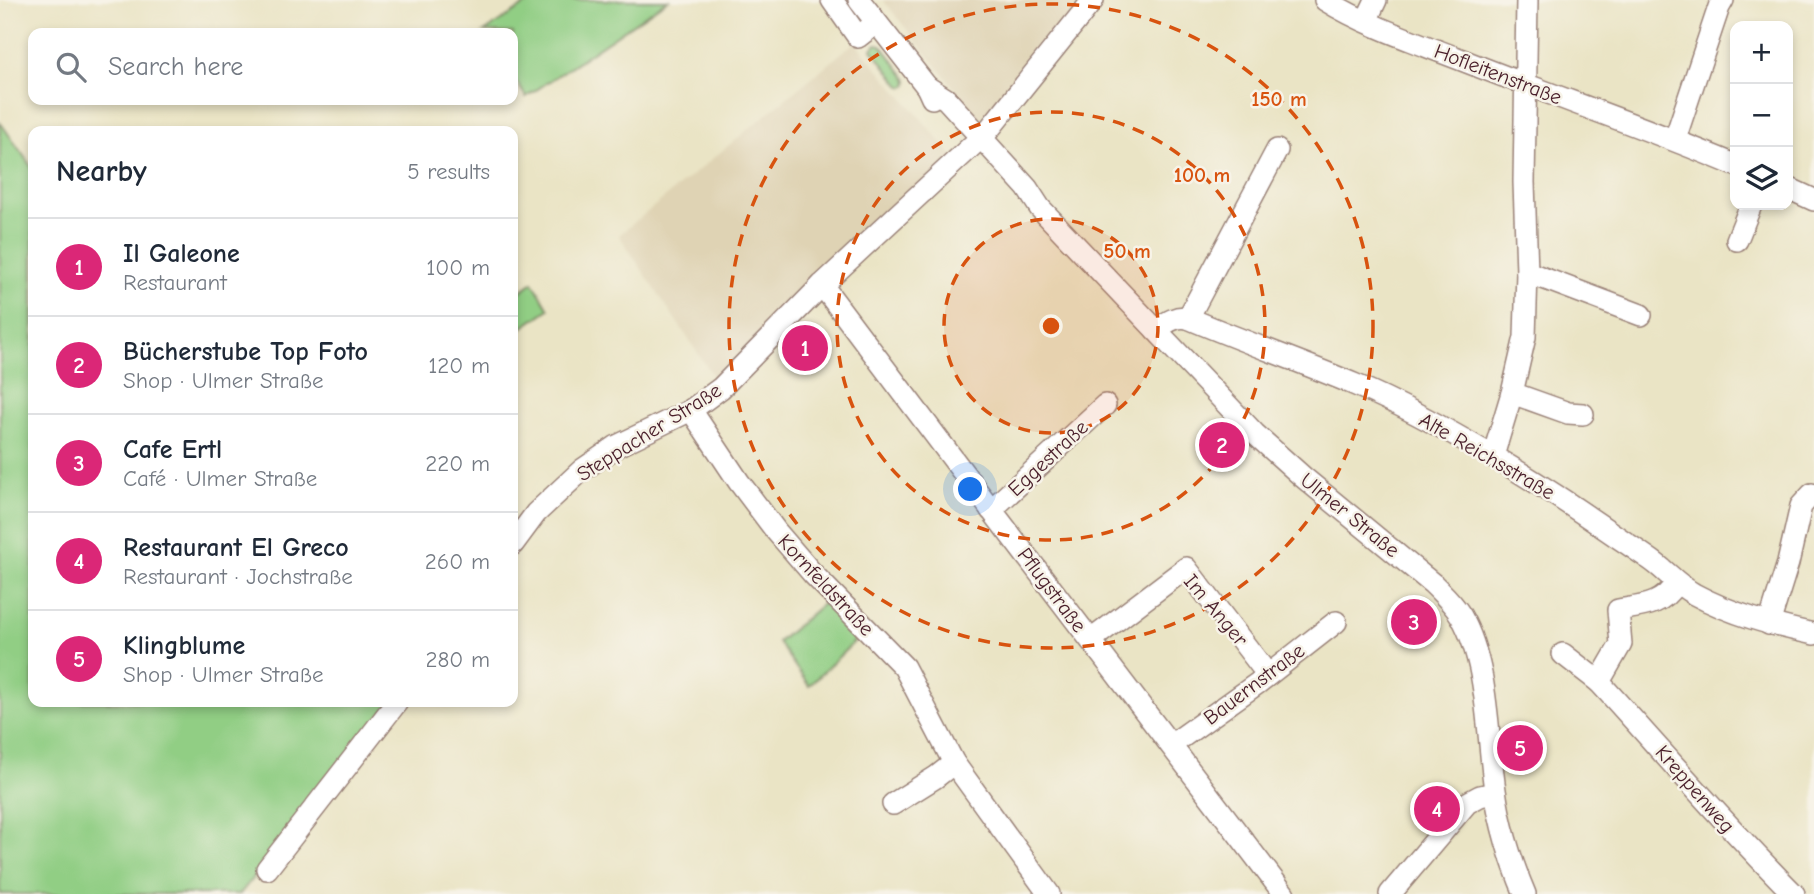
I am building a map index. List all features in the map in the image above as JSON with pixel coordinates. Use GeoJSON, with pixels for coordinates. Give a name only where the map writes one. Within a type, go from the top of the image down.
{"type":"FeatureCollection","features":[{"type":"Feature","properties":{"kind":"street"},"geometry":{"type":"LineString","coordinates":[[832,0],[858,37],[876,23]]}},
{"type":"Feature","properties":{"kind":"street","name":"Ulmer Straße"},"geometry":{"type":"LineString","coordinates":[[859,0],[927,87],[936,109],[975,143],[1017,197],[1040,208],[1228,407],[1273,450],[1419,571],[1460,614],[1478,662],[1495,793],[1511,858],[1525,894]]}},
{"type":"Feature","properties":{"kind":"street","name":"Steppacher Straße"},"geometry":{"type":"LineString","coordinates":[[518,537],[536,513],[582,470],[617,446],[691,410],[721,388],[822,285],[975,143],[1093,0]]}},
{"type":"Feature","properties":{"kind":"street","name":"Hofleitenstraße"},"geometry":{"type":"LineString","coordinates":[[1325,0],[1366,21],[1525,85],[1675,139],[1730,163]]}},
{"type":"Feature","properties":{"kind":"street"},"geometry":{"type":"LineString","coordinates":[[1366,21],[1376,0]]}},
{"type":"Feature","properties":{"kind":"street"},"geometry":{"type":"LineString","coordinates":[[1493,456],[1513,393],[1525,337],[1527,0]]}},
{"type":"Feature","properties":{"kind":"street"},"geometry":{"type":"LineString","coordinates":[[1675,139],[1718,7],[1723,0]]}},
{"type":"Feature","properties":{"kind":"street"},"geometry":{"type":"LineString","coordinates":[[1156,330],[1172,319],[1188,318],[1277,150]]}},
{"type":"Feature","properties":{"kind":"street"},"geometry":{"type":"LineString","coordinates":[[1793,190],[1814,200]]}},
{"type":"Feature","properties":{"kind":"street"},"geometry":{"type":"LineString","coordinates":[[1737,240],[1749,210]]}},
{"type":"Feature","properties":{"kind":"street"},"geometry":{"type":"LineString","coordinates":[[1527,272],[1641,316]]}},
{"type":"Feature","properties":{"kind":"street","name":"Pflugstraße"},"geometry":{"type":"LineString","coordinates":[[822,285],[1284,894]]}},
{"type":"Feature","properties":{"kind":"street","name":"Alte Reichsstraße"},"geometry":{"type":"LineString","coordinates":[[1188,318],[1367,390],[1412,411],[1493,456],[1583,513],[1656,563],[1676,583],[1695,594],[1769,624],[1814,634]]}},
{"type":"Feature","properties":{"kind":"street"},"geometry":{"type":"LineString","coordinates":[[1513,393],[1568,413],[1583,414]]}},
{"type":"Feature","properties":{"kind":"street","name":"Eggestraße"},"geometry":{"type":"LineString","coordinates":[[992,510],[1105,405]]}},
{"type":"Feature","properties":{"kind":"street","name":"Kornfeldstraße"},"geometry":{"type":"LineString","coordinates":[[691,410],[739,482],[776,531],[813,574],[904,667],[954,763],[1049,894]]}},
{"type":"Feature","properties":{"kind":"street"},"geometry":{"type":"LineString","coordinates":[[1769,624],[1788,563],[1801,506],[1812,494]]}},
{"type":"Feature","properties":{"kind":"street","name":"Im Anger"},"geometry":{"type":"LineString","coordinates":[[1090,640],[1186,568],[1268,675]]}},
{"type":"Feature","properties":{"kind":"street"},"geometry":{"type":"LineString","coordinates":[[1599,682],[1621,644],[1618,610],[1663,600],[1676,583]]}},
{"type":"Feature","properties":{"kind":"street","name":"Bauernstraße"},"geometry":{"type":"LineString","coordinates":[[1171,745],[1336,622]]}},
{"type":"Feature","properties":{"kind":"street","name":"Kreppenweg"},"geometry":{"type":"LineString","coordinates":[[1563,654],[1599,682],[1728,827],[1794,894]]}},
{"type":"Feature","properties":{"kind":"street"},"geometry":{"type":"LineString","coordinates":[[267,869],[393,707]]}},
{"type":"Feature","properties":{"kind":"street"},"geometry":{"type":"LineString","coordinates":[[893,804],[954,763]]}},
{"type":"Feature","properties":{"kind":"street"},"geometry":{"type":"LineString","coordinates":[[1390,894],[1462,808],[1473,799],[1495,793]]}},
{"type":"Feature","properties":{"kind":"shaded area"},"geometry":{"type":"Polygon","coordinates":[[[883,0],[1086,0],[982,122],[883,0]]]}},
{"type":"Feature","properties":{"kind":"shaded area"},"geometry":{"type":"Polygon","coordinates":[[[855,42],[953,156],[717,382],[619,235],[855,42]]]}},
{"type":"Feature","properties":{"kind":"green space"},"geometry":{"type":"Polygon","coordinates":[[[533,0],[668,0],[526,97],[518,84],[518,28],[490,28],[533,0]]]}},
{"type":"Feature","properties":{"kind":"green space"},"geometry":{"type":"Polygon","coordinates":[[[876,44],[881,45],[908,80],[907,86],[900,85],[874,52],[872,49],[876,44]]]}},
{"type":"Feature","properties":{"kind":"green space"},"geometry":{"type":"Polygon","coordinates":[[[0,122],[28,162],[28,707],[387,707],[240,894],[0,894],[0,122]]]}},
{"type":"Feature","properties":{"kind":"green space"},"geometry":{"type":"Polygon","coordinates":[[[533,282],[549,309],[518,331],[518,293],[533,282]]]}},
{"type":"Feature","properties":{"kind":"green space"},"geometry":{"type":"Polygon","coordinates":[[[826,601],[860,636],[809,686],[778,642],[826,601]]]}},
{"type":"Feature","properties":{"kind":"place","name":"Il Galeone"},"geometry":{"type":"Point","coordinates":[805,348]}},
{"type":"Feature","properties":{"kind":"place","name":"Bücherstube Top Foto"},"geometry":{"type":"Point","coordinates":[1222,445]}},
{"type":"Feature","properties":{"kind":"place","name":"Cafe Ertl"},"geometry":{"type":"Point","coordinates":[1414,622]}},
{"type":"Feature","properties":{"kind":"place","name":"Klingblume"},"geometry":{"type":"Point","coordinates":[1520,748]}},
{"type":"Feature","properties":{"kind":"place","name":"Restaurant El Greco"},"geometry":{"type":"Point","coordinates":[1437,809]}}]}
